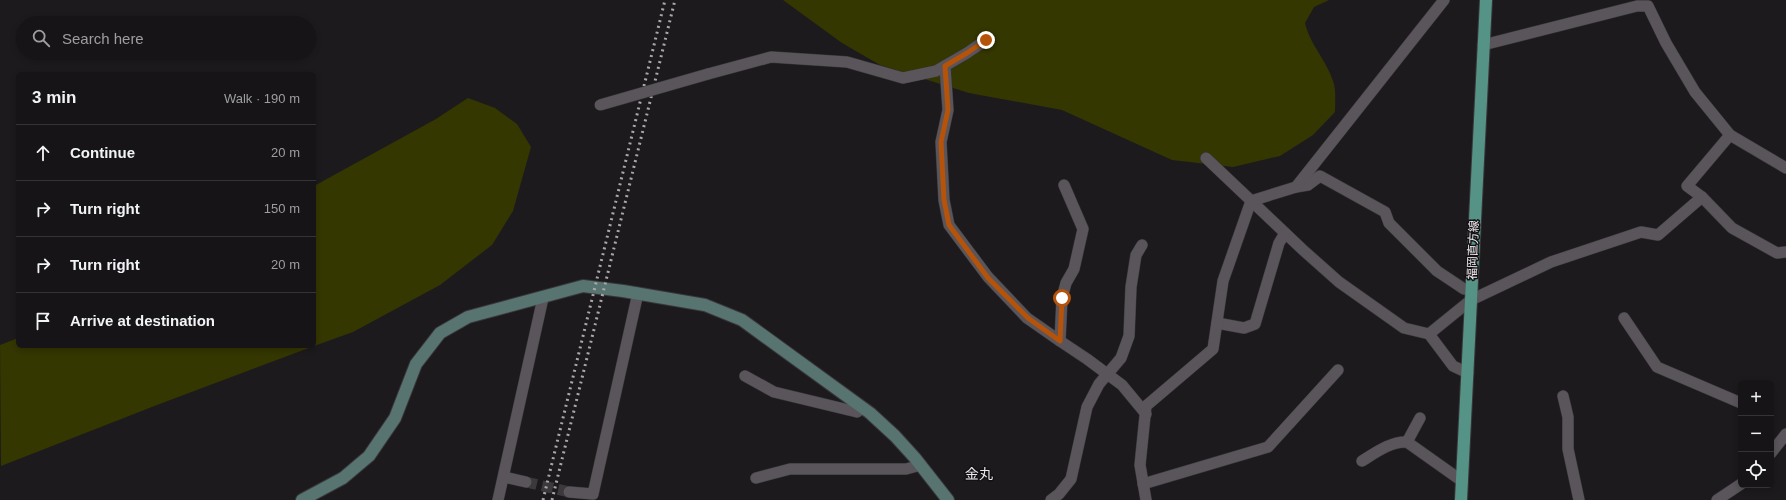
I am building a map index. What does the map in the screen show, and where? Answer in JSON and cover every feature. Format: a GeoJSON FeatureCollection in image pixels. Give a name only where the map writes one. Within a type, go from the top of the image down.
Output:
{"type":"FeatureCollection","features":[{"type":"Feature","properties":{"kind":"main road","name":"福岡直方線"},"geometry":{"type":"LineString","coordinates":[[1461,500],[1486,0]]}},
{"type":"Feature","properties":{"kind":"street"},"geometry":{"type":"LineString","coordinates":[[1296,187],[1444,0]]}},
{"type":"Feature","properties":{"kind":"street"},"geometry":{"type":"LineString","coordinates":[[1483,45],[1637,6],[1648,6],[1666,43],[1695,92],[1730,135],[1786,168]]}},
{"type":"Feature","properties":{"kind":"street"},"geometry":{"type":"LineString","coordinates":[[600,105],[771,57],[847,62],[903,78],[936,71],[986,40]]}},
{"type":"Feature","properties":{"kind":"street"},"geometry":{"type":"LineString","coordinates":[[945,66],[948,110],[941,142],[944,200],[949,225],[988,278],[1028,318],[1088,359],[1122,385],[1146,414]]}},
{"type":"Feature","properties":{"kind":"street"},"geometry":{"type":"LineString","coordinates":[[1730,135],[1687,186],[1702,197],[1732,228],[1777,252],[1786,252]]}},
{"type":"Feature","properties":{"kind":"street"},"geometry":{"type":"LineString","coordinates":[[1206,158],[1285,233],[1340,282],[1404,328],[1429,334],[1453,366],[1468,373]]}},
{"type":"Feature","properties":{"kind":"street"},"geometry":{"type":"LineString","coordinates":[[1252,201],[1296,187],[1308,185],[1320,176],[1385,212],[1389,224],[1438,270],[1471,295]]}},
{"type":"Feature","properties":{"kind":"street"},"geometry":{"type":"LineString","coordinates":[[1060,341],[1062,298],[1066,283],[1074,269],[1082,229],[1064,185]]}},
{"type":"Feature","properties":{"kind":"street"},"geometry":{"type":"LineString","coordinates":[[1429,334],[1471,295],[1551,262],[1641,232],[1658,235],[1702,197]]}},
{"type":"Feature","properties":{"kind":"street"},"geometry":{"type":"LineString","coordinates":[[1146,500],[1140,465],[1146,406],[1214,349],[1223,281],[1252,201]]}},
{"type":"Feature","properties":{"kind":"street"},"geometry":{"type":"LineString","coordinates":[[1217,323],[1244,328],[1254,324],[1279,243],[1285,233]]}},
{"type":"Feature","properties":{"kind":"street"},"geometry":{"type":"LineString","coordinates":[[1051,500],[1059,494],[1071,479],[1087,407],[1099,384],[1121,358],[1129,336],[1131,287],[1136,254],[1142,245]]}},
{"type":"Feature","properties":{"kind":"street"},"geometry":{"type":"LineString","coordinates":[[302,500],[343,478],[369,456],[394,418],[416,364],[440,333],[468,317],[583,286],[638,293],[704,305],[742,320],[863,408],[895,436],[921,465],[948,500]]}},
{"type":"Feature","properties":{"kind":"street"},"geometry":{"type":"LineString","coordinates":[[569,492],[594,494],[638,293]]}},
{"type":"Feature","properties":{"kind":"street"},"geometry":{"type":"LineString","coordinates":[[498,500],[543,298]]}},
{"type":"Feature","properties":{"kind":"street"},"geometry":{"type":"LineString","coordinates":[[1624,318],[1657,367],[1738,402]]}},
{"type":"Feature","properties":{"kind":"street"},"geometry":{"type":"LineString","coordinates":[[1143,484],[1268,447],[1338,370]]}},
{"type":"Feature","properties":{"kind":"street"},"geometry":{"type":"LineString","coordinates":[[746,376],[774,392],[857,412],[863,408]]}},
{"type":"Feature","properties":{"kind":"street"},"geometry":{"type":"LineString","coordinates":[[1563,396],[1568,417],[1568,449],[1579,500]]}},
{"type":"Feature","properties":{"kind":"street"},"geometry":{"type":"LineString","coordinates":[[1407,442],[1420,418]]}},
{"type":"Feature","properties":{"kind":"street"},"geometry":{"type":"LineString","coordinates":[[1772,452],[1786,434]]}},
{"type":"Feature","properties":{"kind":"street"},"geometry":{"type":"LineString","coordinates":[[1362,461],[1375,452],[1399,442],[1407,442],[1462,481]]}},
{"type":"Feature","properties":{"kind":"street"},"geometry":{"type":"LineString","coordinates":[[756,478],[790,468],[906,469],[921,465]]}},
{"type":"Feature","properties":{"kind":"street"},"geometry":{"type":"LineString","coordinates":[[504,477],[526,482]]}},
{"type":"Feature","properties":{"kind":"street"},"geometry":{"type":"LineString","coordinates":[[1717,500],[1738,486]]}},
{"type":"Feature","properties":{"kind":"shaded area"},"geometry":{"type":"Polygon","coordinates":[[[783,0],[1329,0],[1314,7],[1305,23],[1307,31],[1328,68],[1334,84],[1335,112],[1313,135],[1280,156],[1233,167],[1172,160],[1062,110],[969,93],[880,65],[842,43],[783,0]]]}},
{"type":"Feature","properties":{"kind":"shaded area"},"geometry":{"type":"Polygon","coordinates":[[[468,98],[495,108],[517,124],[531,147],[513,211],[492,245],[440,285],[353,332],[316,345],[316,185],[436,119],[468,98]]]}},
{"type":"Feature","properties":{"kind":"shaded area"},"geometry":{"type":"Polygon","coordinates":[[[16,339],[16,348],[309,348],[1,466],[0,345],[16,339]]]}},
{"type":"Feature","properties":{"kind":"tunnel"},"geometry":{"type":"LineString","coordinates":[[526,482],[569,492]]}},
{"type":"Feature","properties":{"kind":"railway"},"geometry":{"type":"LineString","coordinates":[[543,500],[665,0]]}},
{"type":"Feature","properties":{"kind":"railway"},"geometry":{"type":"LineString","coordinates":[[552,500],[675,0]]}},
{"type":"Feature","properties":{"kind":"district","name":"金丸"},"geometry":{"type":"Point","coordinates":[979,474]}},
{"type":"Feature","properties":{"kind":"route"},"geometry":{"type":"LineString","coordinates":[[986,40],[945,66],[948,110],[941,142],[942,180],[949,225],[988,278],[1028,318],[1060,341],[1062,298]]}}]}
